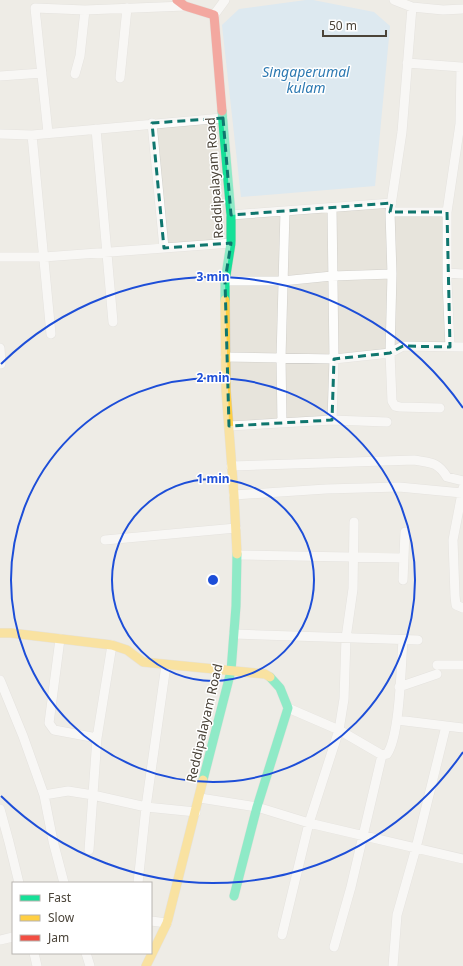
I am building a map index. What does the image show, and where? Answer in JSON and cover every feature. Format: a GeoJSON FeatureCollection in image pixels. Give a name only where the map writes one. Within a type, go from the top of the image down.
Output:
{"type":"FeatureCollection","features":[{"type":"Feature","properties":{"kind":"main road"},"geometry":{"type":"LineString","coordinates":[[177,0],[185,6],[214,15]]}},
{"type":"Feature","properties":{"kind":"main road","name":"Reddipalayam Road"},"geometry":{"type":"LineString","coordinates":[[152,954],[167,923],[232,671],[237,555],[225,356],[225,281],[231,243],[231,215],[214,15]]}},
{"type":"Feature","properties":{"kind":"main road"},"geometry":{"type":"LineString","coordinates":[[0,633],[112,645],[127,650],[143,662],[265,674],[275,680],[283,693],[288,708],[257,807],[234,896]]}},
{"type":"Feature","properties":{"kind":"main road","name":"Reddipalayam Road"},"geometry":{"type":"LineString","coordinates":[[146,966],[152,954]]}},
{"type":"Feature","properties":{"kind":"street"},"geometry":{"type":"LineString","coordinates":[[214,15],[225,0]]}},
{"type":"Feature","properties":{"kind":"street"},"geometry":{"type":"LineString","coordinates":[[394,0],[412,7],[443,10],[463,9]]}},
{"type":"Feature","properties":{"kind":"street"},"geometry":{"type":"LineString","coordinates":[[443,10],[444,0]]}},
{"type":"Feature","properties":{"kind":"street"},"geometry":{"type":"LineString","coordinates":[[48,133],[35,8],[85,10],[185,6]]}},
{"type":"Feature","properties":{"kind":"street"},"geometry":{"type":"LineString","coordinates":[[412,7],[402,132],[391,208],[391,398],[393,404],[400,407],[440,408]]}},
{"type":"Feature","properties":{"kind":"street"},"geometry":{"type":"LineString","coordinates":[[120,78],[127,8]]}},
{"type":"Feature","properties":{"kind":"street"},"geometry":{"type":"LineString","coordinates":[[76,74],[80,56],[85,10]]}},
{"type":"Feature","properties":{"kind":"street"},"geometry":{"type":"LineString","coordinates":[[407,63],[462,67],[460,124],[447,212],[447,273],[450,347]]}},
{"type":"Feature","properties":{"kind":"street"},"geometry":{"type":"LineString","coordinates":[[0,76],[42,73]]}},
{"type":"Feature","properties":{"kind":"street"},"geometry":{"type":"LineString","coordinates":[[0,134],[32,135],[152,123],[223,118]]}},
{"type":"Feature","properties":{"kind":"street"},"geometry":{"type":"LineString","coordinates":[[152,123],[164,248]]}},
{"type":"Feature","properties":{"kind":"street"},"geometry":{"type":"LineString","coordinates":[[96,129],[113,322]]}},
{"type":"Feature","properties":{"kind":"street"},"geometry":{"type":"LineString","coordinates":[[32,135],[51,334]]}},
{"type":"Feature","properties":{"kind":"street"},"geometry":{"type":"LineString","coordinates":[[231,215],[332,208],[391,208],[447,212]]}},
{"type":"Feature","properties":{"kind":"street"},"geometry":{"type":"LineString","coordinates":[[332,208],[334,359],[332,420]]}},
{"type":"Feature","properties":{"kind":"street"},"geometry":{"type":"LineString","coordinates":[[282,423],[282,281],[285,211]]}},
{"type":"Feature","properties":{"kind":"street"},"geometry":{"type":"LineString","coordinates":[[0,257],[44,257],[231,243]]}},
{"type":"Feature","properties":{"kind":"street"},"geometry":{"type":"LineString","coordinates":[[447,273],[463,274]]}},
{"type":"Feature","properties":{"kind":"street"},"geometry":{"type":"LineString","coordinates":[[225,281],[282,281],[332,276],[392,274]]}},
{"type":"Feature","properties":{"kind":"street"},"geometry":{"type":"LineString","coordinates":[[225,356],[334,359],[390,353],[403,346],[463,347]]}},
{"type":"Feature","properties":{"kind":"street"},"geometry":{"type":"LineString","coordinates":[[0,348],[1,364]]}},
{"type":"Feature","properties":{"kind":"street"},"geometry":{"type":"LineString","coordinates":[[229,426],[332,420],[387,422]]}},
{"type":"Feature","properties":{"kind":"street"},"geometry":{"type":"LineString","coordinates":[[231,466],[414,460],[437,464],[446,477],[463,481]]}},
{"type":"Feature","properties":{"kind":"street"},"geometry":{"type":"LineString","coordinates":[[234,495],[326,489],[398,487],[463,490],[453,540],[456,605],[463,608]]}},
{"type":"Feature","properties":{"kind":"street"},"geometry":{"type":"LineString","coordinates":[[282,935],[310,823],[339,730],[344,699],[346,638],[352,589],[354,522]]}},
{"type":"Feature","properties":{"kind":"street"},"geometry":{"type":"LineString","coordinates":[[105,540],[236,528]]}},
{"type":"Feature","properties":{"kind":"street"},"geometry":{"type":"LineString","coordinates":[[403,580],[405,532]]}},
{"type":"Feature","properties":{"kind":"street"},"geometry":{"type":"LineString","coordinates":[[237,555],[404,558]]}},
{"type":"Feature","properties":{"kind":"street"},"geometry":{"type":"LineString","coordinates":[[234,634],[418,640]]}},
{"type":"Feature","properties":{"kind":"street"},"geometry":{"type":"LineString","coordinates":[[60,639],[49,723],[54,730],[97,738]]}},
{"type":"Feature","properties":{"kind":"street"},"geometry":{"type":"LineString","coordinates":[[288,708],[339,730],[382,755],[387,754],[391,749],[397,720],[403,640]]}},
{"type":"Feature","properties":{"kind":"street"},"geometry":{"type":"LineString","coordinates":[[89,850],[97,738],[112,645]]}},
{"type":"Feature","properties":{"kind":"street"},"geometry":{"type":"LineString","coordinates":[[138,882],[146,807],[166,665]]}},
{"type":"Feature","properties":{"kind":"street"},"geometry":{"type":"LineString","coordinates":[[399,687],[437,670],[463,665]]}},
{"type":"Feature","properties":{"kind":"street"},"geometry":{"type":"LineString","coordinates":[[0,680],[23,736],[44,795],[53,841],[64,882]]}},
{"type":"Feature","properties":{"kind":"street"},"geometry":{"type":"LineString","coordinates":[[397,720],[463,728]]}},
{"type":"Feature","properties":{"kind":"street"},"geometry":{"type":"LineString","coordinates":[[393,966],[397,915],[416,848],[446,726]]}},
{"type":"Feature","properties":{"kind":"street"},"geometry":{"type":"LineString","coordinates":[[334,947],[364,836],[382,755]]}},
{"type":"Feature","properties":{"kind":"street"},"geometry":{"type":"LineString","coordinates":[[44,795],[68,791],[146,807],[196,812]]}},
{"type":"Feature","properties":{"kind":"street"},"geometry":{"type":"LineString","coordinates":[[200,798],[257,807],[310,823],[463,859]]}},
{"type":"Feature","properties":{"kind":"street"},"geometry":{"type":"LineString","coordinates":[[0,810],[19,882]]}},
{"type":"Feature","properties":{"kind":"street"},"geometry":{"type":"LineString","coordinates":[[152,920],[167,923]]}},
{"type":"Feature","properties":{"kind":"street"},"geometry":{"type":"LineString","coordinates":[[0,940],[12,937]]}},
{"type":"Feature","properties":{"kind":"street"},"geometry":{"type":"LineString","coordinates":[[34,954],[37,966]]}},
{"type":"Feature","properties":{"kind":"street"},"geometry":{"type":"LineString","coordinates":[[86,954],[90,966]]}},
{"type":"Feature","properties":{"kind":"highlighted area"},"geometry":{"type":"Polygon","coordinates":[[[223,118],[231,215],[392,203],[390,212],[447,212],[450,347],[403,346],[390,353],[334,359],[332,420],[229,426],[225,281],[231,243],[164,248],[152,123],[223,118]]]}},
{"type":"Feature","properties":{"kind":"shaded area"},"geometry":{"type":"Polygon","coordinates":[[[0,0],[463,0],[463,966],[0,966],[0,0]]]}},
{"type":"Feature","properties":{"kind":"water","name":"Singaperumal kulam"},"geometry":{"type":"Polygon","coordinates":[[[313,0],[374,12],[390,26],[375,186],[241,197],[222,25],[239,9],[313,0]]]}},
{"type":"Feature","properties":{"kind":"traffic: fast"},"geometry":{"type":"LineString","coordinates":[[222,111],[231,215],[231,243],[225,281],[225,300]]}},
{"type":"Feature","properties":{"kind":"traffic: fast"},"geometry":{"type":"LineString","coordinates":[[203,780],[231,671],[236,606],[237,554]]}},
{"type":"Feature","properties":{"kind":"traffic: fast"},"geometry":{"type":"LineString","coordinates":[[234,896],[257,807],[288,708],[280,688],[270,677]]}},
{"type":"Feature","properties":{"kind":"traffic: slow"},"geometry":{"type":"LineString","coordinates":[[225,300],[226,391],[237,554]]}},
{"type":"Feature","properties":{"kind":"traffic: slow"},"geometry":{"type":"LineString","coordinates":[[0,633],[112,645],[127,650],[143,662],[265,674],[270,677]]}},
{"type":"Feature","properties":{"kind":"traffic: slow"},"geometry":{"type":"LineString","coordinates":[[152,954],[167,923],[203,780]]}},
{"type":"Feature","properties":{"kind":"traffic: slow"},"geometry":{"type":"LineString","coordinates":[[146,966],[152,954]]}},
{"type":"Feature","properties":{"kind":"traffic: jam"},"geometry":{"type":"LineString","coordinates":[[177,0],[185,6],[214,15],[222,111]]}}]}
